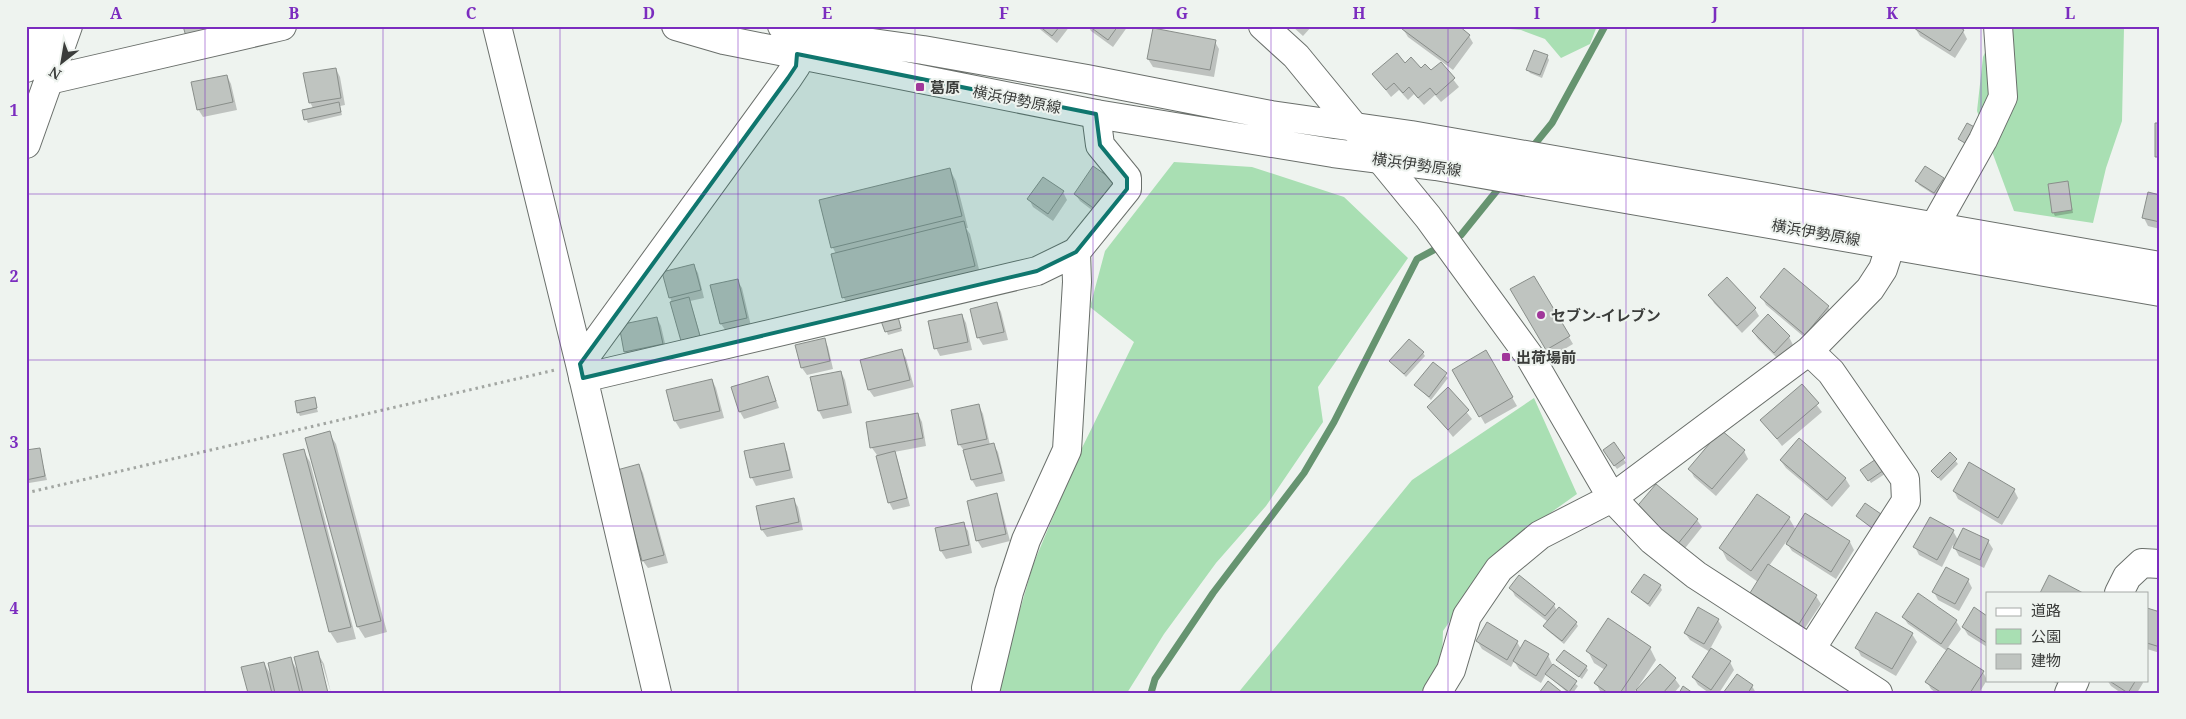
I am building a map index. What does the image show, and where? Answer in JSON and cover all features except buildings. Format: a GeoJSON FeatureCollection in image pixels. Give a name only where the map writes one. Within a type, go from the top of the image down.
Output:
{"type":"FeatureCollection","features":[{"type":"Feature","properties":{"kind":"street"},"geometry":{"type":"LineString","coordinates":[[26,144],[38,74],[42,26]]}},
{"type":"Feature","properties":{"kind":"street"},"geometry":{"type":"LineString","coordinates":[[38,74],[68,26]]}},
{"type":"Feature","properties":{"kind":"street"},"geometry":{"type":"LineString","coordinates":[[38,74],[282,26]]}},
{"type":"Feature","properties":{"kind":"street"},"geometry":{"type":"LineString","coordinates":[[497,26],[582,371],[657,693]]}},
{"type":"Feature","properties":{"kind":"street","name":"横浜伊勢原線"},"geometry":{"type":"LineString","coordinates":[[676,26],[724,40],[1096,114],[1333,153],[1436,166],[2160,292]]}},
{"type":"Feature","properties":{"kind":"street","name":"横浜伊勢原線"},"geometry":{"type":"LineString","coordinates":[[782,26],[840,32],[923,50],[1087,79],[1271,115],[1355,127],[2160,266]]}},
{"type":"Feature","properties":{"kind":"street"},"geometry":{"type":"LineString","coordinates":[[1262,26],[1296,56],[1428,217],[1530,357],[1612,498],[1652,540],[1696,575],[1878,693]]}},
{"type":"Feature","properties":{"kind":"street"},"geometry":{"type":"LineString","coordinates":[[1934,227],[1983,140],[2002,97],[1998,26]]}},
{"type":"Feature","properties":{"kind":"street"},"geometry":{"type":"LineString","coordinates":[[582,371],[788,78],[796,66],[797,54]]}},
{"type":"Feature","properties":{"kind":"street"},"geometry":{"type":"LineString","coordinates":[[582,371],[1037,271],[1076,252],[1127,189],[1127,178],[1100,146],[1096,114]]}},
{"type":"Feature","properties":{"kind":"street"},"geometry":{"type":"LineString","coordinates":[[1437,693],[1451,670],[1467,616],[1499,569],[1540,535],[1612,498],[1810,351],[1870,289],[1883,269],[1891,244]]}},
{"type":"Feature","properties":{"kind":"street"},"geometry":{"type":"LineString","coordinates":[[986,688],[1008,592],[1026,540],[1067,450],[1077,282],[1076,252]]}},
{"type":"Feature","properties":{"kind":"street"},"geometry":{"type":"LineString","coordinates":[[1810,351],[1831,372],[1905,479],[1906,501],[1811,650]]}},
{"type":"Feature","properties":{"kind":"street"},"geometry":{"type":"LineString","coordinates":[[2120,592],[2127,577],[2142,563],[2160,564]]}},
{"type":"Feature","properties":{"kind":"path"},"geometry":{"type":"LineString","coordinates":[[26,493],[582,371]]}},
{"type":"Feature","properties":{"kind":"highlighted area"},"geometry":{"type":"Polygon","coordinates":[[[797,54],[1096,114],[1100,145],[1127,178],[1127,189],[1076,252],[1037,271],[583,378],[580,364],[788,78],[796,66],[797,54]]]}},
{"type":"Feature","properties":{"kind":"green space"},"geometry":{"type":"Polygon","coordinates":[[[1477,26],[1597,26],[1590,44],[1561,58],[1545,39],[1521,30],[1477,26]]]}},
{"type":"Feature","properties":{"kind":"green space"},"geometry":{"type":"Polygon","coordinates":[[[1997,26],[2124,28],[2122,121],[2106,168],[2093,223],[2014,211],[1977,111],[1983,57],[1997,26]]]}},
{"type":"Feature","properties":{"kind":"green space"},"geometry":{"type":"Polygon","coordinates":[[[1174,162],[1252,167],[1344,197],[1408,258],[1318,387],[1323,422],[1266,506],[1216,563],[1164,634],[1127,693],[996,693],[1033,565],[1080,452],[1134,342],[1090,307],[1105,251],[1174,162]]]}},
{"type":"Feature","properties":{"kind":"green space"},"geometry":{"type":"Polygon","coordinates":[[[1534,398],[1577,494],[1501,548],[1443,631],[1442,659],[1421,693],[1238,693],[1412,480],[1534,398]]]}},
{"type":"Feature","properties":{"kind":"waterway"},"geometry":{"type":"LineString","coordinates":[[1530,150],[1552,123],[1605,26]]}},
{"type":"Feature","properties":{"kind":"waterway"},"geometry":{"type":"LineString","coordinates":[[1452,240],[1461,235],[1503,183]]}},
{"type":"Feature","properties":{"kind":"waterway"},"geometry":{"type":"LineString","coordinates":[[1151,693],[1155,679],[1213,593],[1304,473],[1334,422],[1417,259],[1443,245]]}},
{"type":"Feature","properties":{"kind":"place","name":"葛原"},"geometry":{"type":"Point","coordinates":[920,87]}},
{"type":"Feature","properties":{"kind":"place","name":"セブン-イレブン"},"geometry":{"type":"Point","coordinates":[1541,315]}},
{"type":"Feature","properties":{"kind":"place","name":"出荷場前"},"geometry":{"type":"Point","coordinates":[1506,357]}}]}
